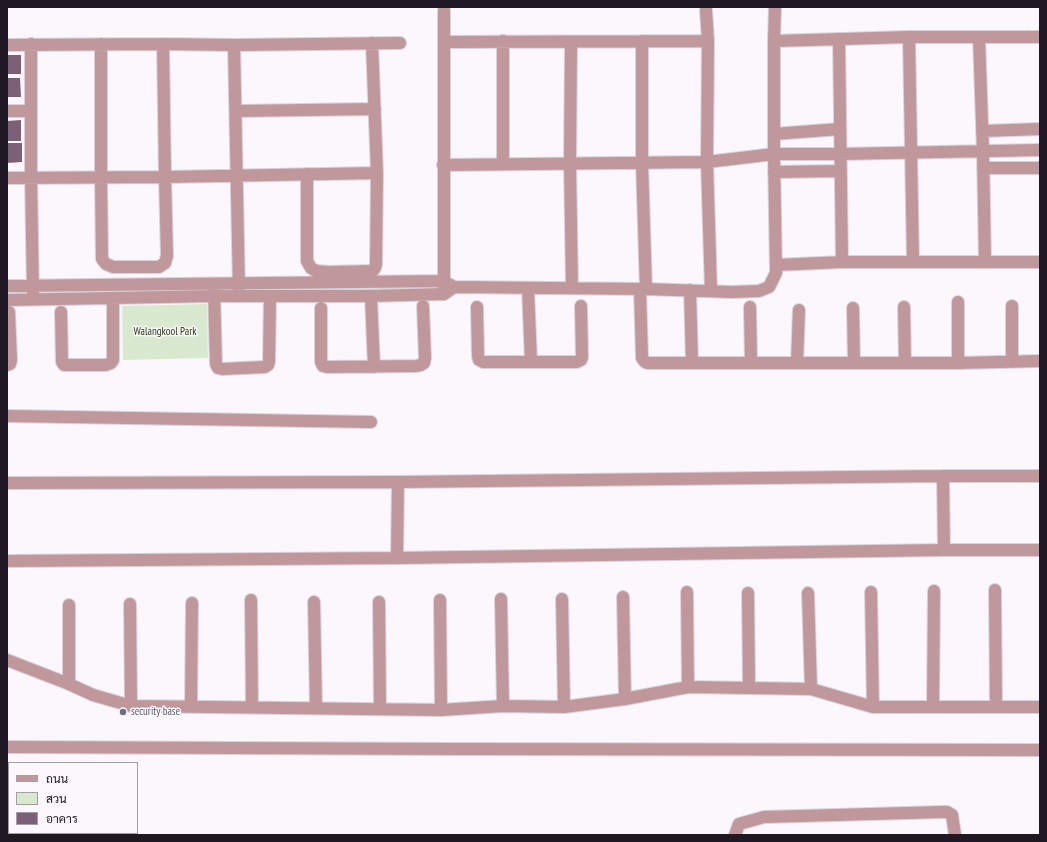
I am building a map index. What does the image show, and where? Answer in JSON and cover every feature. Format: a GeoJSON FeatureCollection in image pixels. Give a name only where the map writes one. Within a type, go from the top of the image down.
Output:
{"type":"FeatureCollection","features":[{"type":"Feature","properties":{"kind":"street"},"geometry":{"type":"LineString","coordinates":[[7,286],[443,281],[454,287],[643,289],[732,292],[759,291],[769,287],[776,272],[774,172],[775,7]]}},
{"type":"Feature","properties":{"kind":"street"},"geometry":{"type":"LineString","coordinates":[[444,10],[444,294]]}},
{"type":"Feature","properties":{"kind":"street"},"geometry":{"type":"LineString","coordinates":[[706,10],[708,41],[707,162],[711,291]]}},
{"type":"Feature","properties":{"kind":"street"},"geometry":{"type":"LineString","coordinates":[[774,40],[909,37],[1040,37]]}},
{"type":"Feature","properties":{"kind":"street"},"geometry":{"type":"LineString","coordinates":[[909,37],[913,261]]}},
{"type":"Feature","properties":{"kind":"street"},"geometry":{"type":"LineString","coordinates":[[978,37],[983,151],[985,262]]}},
{"type":"Feature","properties":{"kind":"street"},"geometry":{"type":"LineString","coordinates":[[839,39],[842,262]]}},
{"type":"Feature","properties":{"kind":"street"},"geometry":{"type":"LineString","coordinates":[[642,41],[642,358],[644,362],[1040,362]]}},
{"type":"Feature","properties":{"kind":"street"},"geometry":{"type":"LineString","coordinates":[[444,42],[708,41]]}},
{"type":"Feature","properties":{"kind":"street"},"geometry":{"type":"LineString","coordinates":[[503,42],[503,164]]}},
{"type":"Feature","properties":{"kind":"street"},"geometry":{"type":"LineString","coordinates":[[571,42],[570,163],[572,288]]}},
{"type":"Feature","properties":{"kind":"street"},"geometry":{"type":"LineString","coordinates":[[7,45],[400,43]]}},
{"type":"Feature","properties":{"kind":"street"},"geometry":{"type":"LineString","coordinates":[[31,44],[30,178],[33,300]]}},
{"type":"Feature","properties":{"kind":"street"},"geometry":{"type":"LineString","coordinates":[[101,44],[102,259],[106,264],[113,267],[159,266],[165,263],[167,256],[164,177],[163,44]]}},
{"type":"Feature","properties":{"kind":"street"},"geometry":{"type":"LineString","coordinates":[[234,44],[239,296]]}},
{"type":"Feature","properties":{"kind":"street"},"geometry":{"type":"LineString","coordinates":[[307,174],[307,261],[311,268],[316,271],[329,272],[373,271],[376,264],[377,173],[372,44]]}},
{"type":"Feature","properties":{"kind":"street"},"geometry":{"type":"LineString","coordinates":[[236,111],[375,109]]}},
{"type":"Feature","properties":{"kind":"street"},"geometry":{"type":"LineString","coordinates":[[7,111],[31,111]]}},
{"type":"Feature","properties":{"kind":"street"},"geometry":{"type":"LineString","coordinates":[[774,134],[840,129]]}},
{"type":"Feature","properties":{"kind":"street"},"geometry":{"type":"LineString","coordinates":[[982,131],[1040,129]]}},
{"type":"Feature","properties":{"kind":"street"},"geometry":{"type":"LineString","coordinates":[[443,165],[707,162],[774,154],[1040,150]]}},
{"type":"Feature","properties":{"kind":"street"},"geometry":{"type":"LineString","coordinates":[[983,168],[1040,168]]}},
{"type":"Feature","properties":{"kind":"street"},"geometry":{"type":"LineString","coordinates":[[774,172],[841,170]]}},
{"type":"Feature","properties":{"kind":"street"},"geometry":{"type":"LineString","coordinates":[[7,178],[377,173]]}},
{"type":"Feature","properties":{"kind":"street"},"geometry":{"type":"LineString","coordinates":[[776,265],[913,261],[1040,262]]}},
{"type":"Feature","properties":{"kind":"street"},"geometry":{"type":"LineString","coordinates":[[214,284],[216,364],[218,368],[222,369],[265,367],[270,362],[270,296]]}},
{"type":"Feature","properties":{"kind":"street"},"geometry":{"type":"LineString","coordinates":[[7,300],[444,294],[454,287]]}},
{"type":"Feature","properties":{"kind":"street"},"geometry":{"type":"LineString","coordinates":[[528,288],[530,362]]}},
{"type":"Feature","properties":{"kind":"street"},"geometry":{"type":"LineString","coordinates":[[690,290],[692,362]]}},
{"type":"Feature","properties":{"kind":"street"},"geometry":{"type":"LineString","coordinates":[[371,296],[374,367]]}},
{"type":"Feature","properties":{"kind":"street"},"geometry":{"type":"LineString","coordinates":[[61,312],[62,362],[64,365],[106,365],[111,363],[113,360],[113,298]]}},
{"type":"Feature","properties":{"kind":"street"},"geometry":{"type":"LineString","coordinates":[[958,302],[958,363]]}},
{"type":"Feature","properties":{"kind":"street"},"geometry":{"type":"LineString","coordinates":[[321,308],[321,362],[323,366],[327,368],[421,365],[424,363],[425,358],[423,306]]}},
{"type":"Feature","properties":{"kind":"street"},"geometry":{"type":"LineString","coordinates":[[477,307],[479,360],[484,362],[577,362],[581,360],[582,357],[581,306]]}},
{"type":"Feature","properties":{"kind":"street"},"geometry":{"type":"LineString","coordinates":[[1012,306],[1012,362]]}},
{"type":"Feature","properties":{"kind":"street"},"geometry":{"type":"LineString","coordinates":[[750,307],[751,362]]}},
{"type":"Feature","properties":{"kind":"street"},"geometry":{"type":"LineString","coordinates":[[904,307],[905,363]]}},
{"type":"Feature","properties":{"kind":"street"},"geometry":{"type":"LineString","coordinates":[[853,308],[854,363]]}},
{"type":"Feature","properties":{"kind":"street"},"geometry":{"type":"LineString","coordinates":[[797,363],[799,310]]}},
{"type":"Feature","properties":{"kind":"street"},"geometry":{"type":"LineString","coordinates":[[7,365],[10,364],[11,360],[9,312]]}},
{"type":"Feature","properties":{"kind":"street"},"geometry":{"type":"LineString","coordinates":[[7,416],[371,422]]}},
{"type":"Feature","properties":{"kind":"street"},"geometry":{"type":"LineString","coordinates":[[943,476],[944,550]]}},
{"type":"Feature","properties":{"kind":"street"},"geometry":{"type":"LineString","coordinates":[[7,483],[398,482],[1040,476]]}},
{"type":"Feature","properties":{"kind":"street"},"geometry":{"type":"LineString","coordinates":[[397,558],[398,482]]}},
{"type":"Feature","properties":{"kind":"street"},"geometry":{"type":"LineString","coordinates":[[7,561],[1040,550]]}},
{"type":"Feature","properties":{"kind":"street"},"geometry":{"type":"LineString","coordinates":[[995,590],[996,707]]}},
{"type":"Feature","properties":{"kind":"street"},"geometry":{"type":"LineString","coordinates":[[933,708],[934,591]]}},
{"type":"Feature","properties":{"kind":"street"},"geometry":{"type":"LineString","coordinates":[[687,592],[688,687]]}},
{"type":"Feature","properties":{"kind":"street"},"geometry":{"type":"LineString","coordinates":[[871,592],[873,707]]}},
{"type":"Feature","properties":{"kind":"street"},"geometry":{"type":"LineString","coordinates":[[748,593],[749,687]]}},
{"type":"Feature","properties":{"kind":"street"},"geometry":{"type":"LineString","coordinates":[[808,593],[811,689]]}},
{"type":"Feature","properties":{"kind":"street"},"geometry":{"type":"LineString","coordinates":[[623,597],[625,700]]}},
{"type":"Feature","properties":{"kind":"street"},"geometry":{"type":"LineString","coordinates":[[501,599],[503,706]]}},
{"type":"Feature","properties":{"kind":"street"},"geometry":{"type":"LineString","coordinates":[[562,599],[564,707]]}},
{"type":"Feature","properties":{"kind":"street"},"geometry":{"type":"LineString","coordinates":[[251,600],[252,707]]}},
{"type":"Feature","properties":{"kind":"street"},"geometry":{"type":"LineString","coordinates":[[440,600],[441,710]]}},
{"type":"Feature","properties":{"kind":"street"},"geometry":{"type":"LineString","coordinates":[[314,602],[316,708]]}},
{"type":"Feature","properties":{"kind":"street"},"geometry":{"type":"LineString","coordinates":[[380,602],[380,709]]}},
{"type":"Feature","properties":{"kind":"street"},"geometry":{"type":"LineString","coordinates":[[191,707],[192,603]]}},
{"type":"Feature","properties":{"kind":"street"},"geometry":{"type":"LineString","coordinates":[[130,604],[131,706]]}},
{"type":"Feature","properties":{"kind":"street"},"geometry":{"type":"LineString","coordinates":[[69,605],[69,684]]}},
{"type":"Feature","properties":{"kind":"street"},"geometry":{"type":"LineString","coordinates":[[7,660],[93,695],[131,706],[441,710],[503,706],[564,707],[625,700],[688,687],[749,687],[811,689],[873,707],[1040,707]]}},
{"type":"Feature","properties":{"kind":"street"},"geometry":{"type":"LineString","coordinates":[[7,747],[1040,750]]}},
{"type":"Feature","properties":{"kind":"street"},"geometry":{"type":"LineString","coordinates":[[735,835],[739,824],[764,817],[947,812],[952,815],[955,835]]}},
{"type":"Feature","properties":{"kind":"green space","name":"Walangkool Park"},"geometry":{"type":"Polygon","coordinates":[[[207,304],[208,358],[123,360],[122,306],[207,304]]]}},
{"type":"Feature","properties":{"kind":"building"},"geometry":{"type":"Polygon","coordinates":[[[7,55],[21,55],[21,74],[7,74],[7,55]]]}},
{"type":"Feature","properties":{"kind":"building"},"geometry":{"type":"Polygon","coordinates":[[[7,78],[20,78],[21,97],[7,97],[7,78]]]}},
{"type":"Feature","properties":{"kind":"building"},"geometry":{"type":"Polygon","coordinates":[[[21,120],[21,141],[7,141],[7,121],[21,120]]]}},
{"type":"Feature","properties":{"kind":"building"},"geometry":{"type":"Polygon","coordinates":[[[7,143],[22,143],[22,162],[7,163],[7,143]]]}},
{"type":"Feature","properties":{"kind":"place","name":"security base"},"geometry":{"type":"Point","coordinates":[123,712]}}]}
